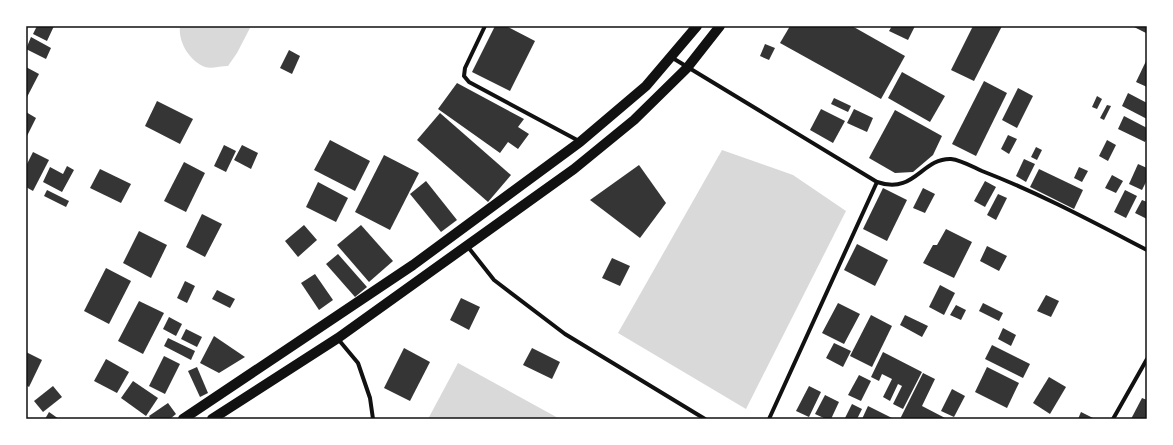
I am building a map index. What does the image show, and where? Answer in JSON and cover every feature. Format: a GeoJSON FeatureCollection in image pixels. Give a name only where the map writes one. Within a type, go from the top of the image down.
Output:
{"type":"FeatureCollection","features":[{"type":"Feature","properties":{"kind":"main road"},"geometry":{"type":"LineString","coordinates":[[183,419],[413,264],[580,142],[646,86],[697,26]]}},
{"type":"Feature","properties":{"kind":"main road"},"geometry":{"type":"LineString","coordinates":[[212,419],[338,338],[580,164],[634,120],[687,68],[720,26]]}},
{"type":"Feature","properties":{"kind":"street"},"geometry":{"type":"LineString","coordinates":[[485,26],[465,68],[464,76],[469,82],[580,142]]}},
{"type":"Feature","properties":{"kind":"street"},"geometry":{"type":"LineString","coordinates":[[671,57],[877,182],[888,186],[904,184],[938,161],[952,159],[1018,185],[1147,250]]}},
{"type":"Feature","properties":{"kind":"street"},"geometry":{"type":"LineString","coordinates":[[769,419],[877,182]]}},
{"type":"Feature","properties":{"kind":"street"},"geometry":{"type":"LineString","coordinates":[[466,245],[494,280],[564,334],[705,419]]}},
{"type":"Feature","properties":{"kind":"street"},"geometry":{"type":"LineString","coordinates":[[338,338],[358,363],[370,398],[373,419]]}},
{"type":"Feature","properties":{"kind":"street"},"geometry":{"type":"LineString","coordinates":[[1113,419],[1147,360]]}},
{"type":"Feature","properties":{"kind":"shaded area"},"geometry":{"type":"Polygon","coordinates":[[[180,26],[251,26],[237,53],[228,66],[210,68],[205,67],[194,60],[186,51],[181,39],[180,26]]]}},
{"type":"Feature","properties":{"kind":"shaded area"},"geometry":{"type":"Polygon","coordinates":[[[722,150],[793,175],[846,211],[746,409],[618,333],[722,150]]]}},
{"type":"Feature","properties":{"kind":"shaded area"},"geometry":{"type":"Polygon","coordinates":[[[458,363],[560,419],[428,419],[458,363]]]}},
{"type":"Feature","properties":{"kind":"building"},"geometry":{"type":"Polygon","coordinates":[[[37,26],[54,26],[47,41],[33,34],[37,26]]]}},
{"type":"Feature","properties":{"kind":"building"},"geometry":{"type":"Polygon","coordinates":[[[495,26],[506,26],[535,41],[510,91],[472,72],[495,26]]]}},
{"type":"Feature","properties":{"kind":"building"},"geometry":{"type":"Polygon","coordinates":[[[790,26],[852,26],[905,56],[881,99],[780,43],[790,26]]]}},
{"type":"Feature","properties":{"kind":"building"},"geometry":{"type":"Polygon","coordinates":[[[892,26],[915,26],[908,40],[889,31],[892,26]]]}},
{"type":"Feature","properties":{"kind":"building"},"geometry":{"type":"Polygon","coordinates":[[[973,26],[1002,26],[974,81],[951,70],[973,26]]]}},
{"type":"Feature","properties":{"kind":"building"},"geometry":{"type":"Polygon","coordinates":[[[1132,26],[1147,26],[1146,33],[1132,26]]]}},
{"type":"Feature","properties":{"kind":"building"},"geometry":{"type":"Polygon","coordinates":[[[31,37],[51,48],[46,59],[26,49],[31,37]]]}},
{"type":"Feature","properties":{"kind":"building"},"geometry":{"type":"Polygon","coordinates":[[[765,44],[775,48],[769,60],[760,56],[765,44]]]}},
{"type":"Feature","properties":{"kind":"building"},"geometry":{"type":"Polygon","coordinates":[[[289,50],[300,56],[292,74],[280,68],[289,50]]]}},
{"type":"Feature","properties":{"kind":"building"},"geometry":{"type":"Polygon","coordinates":[[[1147,59],[1147,87],[1136,82],[1147,59]]]}},
{"type":"Feature","properties":{"kind":"building"},"geometry":{"type":"Polygon","coordinates":[[[26,67],[39,74],[26,99],[26,67]]]}},
{"type":"Feature","properties":{"kind":"building"},"geometry":{"type":"Polygon","coordinates":[[[902,72],[945,96],[930,122],[888,98],[902,72]]]}},
{"type":"Feature","properties":{"kind":"building"},"geometry":{"type":"Polygon","coordinates":[[[984,81],[1007,93],[976,156],[952,144],[984,81]]]}},
{"type":"Feature","properties":{"kind":"building"},"geometry":{"type":"Polygon","coordinates":[[[457,83],[524,119],[518,127],[529,134],[518,149],[508,142],[500,153],[438,109],[457,83]]]}},
{"type":"Feature","properties":{"kind":"building"},"geometry":{"type":"Polygon","coordinates":[[[1018,88],[1033,96],[1017,128],[1002,120],[1018,88]]]}},
{"type":"Feature","properties":{"kind":"building"},"geometry":{"type":"Polygon","coordinates":[[[1128,93],[1147,103],[1147,119],[1122,106],[1128,93]]]}},
{"type":"Feature","properties":{"kind":"building"},"geometry":{"type":"Polygon","coordinates":[[[1097,96],[1102,99],[1097,109],[1092,107],[1097,96]]]}},
{"type":"Feature","properties":{"kind":"building"},"geometry":{"type":"Polygon","coordinates":[[[834,98],[851,106],[848,112],[831,104],[834,98]]]}},
{"type":"Feature","properties":{"kind":"building"},"geometry":{"type":"Polygon","coordinates":[[[157,101],[193,119],[180,144],[145,126],[157,101]]]}},
{"type":"Feature","properties":{"kind":"building"},"geometry":{"type":"Polygon","coordinates":[[[1107,105],[1111,106],[1104,120],[1100,118],[1107,105]]]}},
{"type":"Feature","properties":{"kind":"building"},"geometry":{"type":"Polygon","coordinates":[[[821,109],[845,121],[833,143],[810,130],[821,109]]]}},
{"type":"Feature","properties":{"kind":"building"},"geometry":{"type":"Polygon","coordinates":[[[854,109],[873,118],[867,132],[847,123],[854,109]]]}},
{"type":"Feature","properties":{"kind":"building"},"geometry":{"type":"Polygon","coordinates":[[[895,110],[942,136],[933,155],[913,172],[895,173],[869,158],[895,110]]]}},
{"type":"Feature","properties":{"kind":"building"},"geometry":{"type":"Polygon","coordinates":[[[26,112],[36,118],[26,138],[26,112]]]}},
{"type":"Feature","properties":{"kind":"building"},"geometry":{"type":"Polygon","coordinates":[[[440,113],[511,175],[488,202],[417,140],[440,113]]]}},
{"type":"Feature","properties":{"kind":"building"},"geometry":{"type":"Polygon","coordinates":[[[1124,116],[1147,128],[1147,137],[1145,142],[1118,129],[1124,116]]]}},
{"type":"Feature","properties":{"kind":"building"},"geometry":{"type":"Polygon","coordinates":[[[1008,135],[1017,139],[1009,154],[1001,149],[1008,135]]]}},
{"type":"Feature","properties":{"kind":"building"},"geometry":{"type":"Polygon","coordinates":[[[330,140],[370,161],[355,191],[314,170],[330,140]]]}},
{"type":"Feature","properties":{"kind":"building"},"geometry":{"type":"Polygon","coordinates":[[[1107,140],[1116,145],[1108,161],[1099,156],[1107,140]]]}},
{"type":"Feature","properties":{"kind":"building"},"geometry":{"type":"Polygon","coordinates":[[[224,145],[236,151],[226,172],[214,166],[224,145]]]}},
{"type":"Feature","properties":{"kind":"building"},"geometry":{"type":"Polygon","coordinates":[[[242,145],[258,153],[251,169],[234,160],[242,145]]]}},
{"type":"Feature","properties":{"kind":"building"},"geometry":{"type":"Polygon","coordinates":[[[1036,147],[1042,150],[1037,160],[1031,157],[1036,147]]]}},
{"type":"Feature","properties":{"kind":"building"},"geometry":{"type":"Polygon","coordinates":[[[33,152],[49,160],[33,191],[26,187],[26,166],[33,152]]]}},
{"type":"Feature","properties":{"kind":"building"},"geometry":{"type":"Polygon","coordinates":[[[384,155],[419,173],[390,230],[355,212],[384,155]]]}},
{"type":"Feature","properties":{"kind":"building"},"geometry":{"type":"Polygon","coordinates":[[[1024,159],[1035,164],[1026,182],[1016,176],[1024,159]]]}},
{"type":"Feature","properties":{"kind":"building"},"geometry":{"type":"Polygon","coordinates":[[[184,162],[205,173],[186,212],[164,201],[184,162]]]}},
{"type":"Feature","properties":{"kind":"building"},"geometry":{"type":"Polygon","coordinates":[[[1138,164],[1147,168],[1147,180],[1142,190],[1129,184],[1138,164]]]}},
{"type":"Feature","properties":{"kind":"building"},"geometry":{"type":"Polygon","coordinates":[[[639,165],[666,203],[640,238],[590,200],[639,165]]]}},
{"type":"Feature","properties":{"kind":"building"},"geometry":{"type":"Polygon","coordinates":[[[67,166],[74,170],[62,192],[43,182],[50,167],[63,174],[67,166]]]}},
{"type":"Feature","properties":{"kind":"building"},"geometry":{"type":"Polygon","coordinates":[[[1079,167],[1088,171],[1082,182],[1074,178],[1079,167]]]}},
{"type":"Feature","properties":{"kind":"building"},"geometry":{"type":"Polygon","coordinates":[[[100,169],[131,184],[121,203],[90,188],[100,169]]]}},
{"type":"Feature","properties":{"kind":"building"},"geometry":{"type":"Polygon","coordinates":[[[1039,169],[1083,190],[1074,209],[1030,187],[1039,169]]]}},
{"type":"Feature","properties":{"kind":"building"},"geometry":{"type":"Polygon","coordinates":[[[1112,175],[1123,181],[1116,193],[1105,188],[1112,175]]]}},
{"type":"Feature","properties":{"kind":"building"},"geometry":{"type":"Polygon","coordinates":[[[426,181],[457,220],[441,232],[410,194],[426,181]]]}},
{"type":"Feature","properties":{"kind":"building"},"geometry":{"type":"Polygon","coordinates":[[[985,181],[996,187],[985,207],[974,201],[985,181]]]}},
{"type":"Feature","properties":{"kind":"building"},"geometry":{"type":"Polygon","coordinates":[[[318,182],[348,198],[336,222],[306,207],[318,182]]]}},
{"type":"Feature","properties":{"kind":"building"},"geometry":{"type":"Polygon","coordinates":[[[883,188],[907,200],[887,241],[863,229],[883,188]]]}},
{"type":"Feature","properties":{"kind":"building"},"geometry":{"type":"Polygon","coordinates":[[[923,188],[935,194],[925,213],[913,208],[923,188]]]}},
{"type":"Feature","properties":{"kind":"building"},"geometry":{"type":"Polygon","coordinates":[[[47,190],[69,201],[66,207],[44,196],[47,190]]]}},
{"type":"Feature","properties":{"kind":"building"},"geometry":{"type":"Polygon","coordinates":[[[1125,190],[1137,196],[1126,218],[1114,212],[1125,190]]]}},
{"type":"Feature","properties":{"kind":"building"},"geometry":{"type":"Polygon","coordinates":[[[998,194],[1007,198],[996,220],[987,215],[998,194]]]}},
{"type":"Feature","properties":{"kind":"building"},"geometry":{"type":"Polygon","coordinates":[[[1142,200],[1147,202],[1147,219],[1135,213],[1142,200]]]}},
{"type":"Feature","properties":{"kind":"building"},"geometry":{"type":"Polygon","coordinates":[[[202,214],[222,224],[205,257],[186,247],[202,214]]]}},
{"type":"Feature","properties":{"kind":"building"},"geometry":{"type":"Polygon","coordinates":[[[304,225],[317,240],[298,257],[285,241],[304,225]]]}},
{"type":"Feature","properties":{"kind":"building"},"geometry":{"type":"Polygon","coordinates":[[[361,225],[393,261],[369,282],[337,245],[361,225]]]}},
{"type":"Feature","properties":{"kind":"building"},"geometry":{"type":"Polygon","coordinates":[[[946,229],[972,242],[954,278],[923,263],[933,245],[937,245],[946,229]]]}},
{"type":"Feature","properties":{"kind":"building"},"geometry":{"type":"Polygon","coordinates":[[[139,231],[167,245],[151,278],[123,263],[139,231]]]}},
{"type":"Feature","properties":{"kind":"building"},"geometry":{"type":"Polygon","coordinates":[[[857,244],[888,260],[875,286],[844,270],[857,244]]]}},
{"type":"Feature","properties":{"kind":"building"},"geometry":{"type":"Polygon","coordinates":[[[987,246],[1007,256],[999,271],[980,261],[987,246]]]}},
{"type":"Feature","properties":{"kind":"building"},"geometry":{"type":"Polygon","coordinates":[[[338,254],[367,287],[355,297],[326,264],[338,254]]]}},
{"type":"Feature","properties":{"kind":"building"},"geometry":{"type":"Polygon","coordinates":[[[612,258],[630,266],[620,286],[602,278],[612,258]]]}},
{"type":"Feature","properties":{"kind":"building"},"geometry":{"type":"Polygon","coordinates":[[[106,268],[131,281],[109,324],[84,311],[106,268]]]}},
{"type":"Feature","properties":{"kind":"building"},"geometry":{"type":"Polygon","coordinates":[[[315,274],[333,300],[319,310],[301,283],[315,274]]]}},
{"type":"Feature","properties":{"kind":"building"},"geometry":{"type":"Polygon","coordinates":[[[185,281],[195,286],[187,303],[177,298],[185,281]]]}},
{"type":"Feature","properties":{"kind":"building"},"geometry":{"type":"Polygon","coordinates":[[[940,285],[955,293],[944,315],[929,307],[940,285]]]}},
{"type":"Feature","properties":{"kind":"building"},"geometry":{"type":"Polygon","coordinates":[[[217,290],[235,299],[230,308],[212,299],[217,290]]]}},
{"type":"Feature","properties":{"kind":"building"},"geometry":{"type":"Polygon","coordinates":[[[1046,295],[1059,301],[1051,317],[1037,311],[1046,295]]]}},
{"type":"Feature","properties":{"kind":"building"},"geometry":{"type":"Polygon","coordinates":[[[461,298],[480,307],[469,330],[450,320],[461,298]]]}},
{"type":"Feature","properties":{"kind":"building"},"geometry":{"type":"Polygon","coordinates":[[[139,301],[164,313],[143,354],[118,341],[139,301]]]}},
{"type":"Feature","properties":{"kind":"building"},"geometry":{"type":"Polygon","coordinates":[[[838,303],[860,314],[844,344],[822,333],[838,303]]]}},
{"type":"Feature","properties":{"kind":"building"},"geometry":{"type":"Polygon","coordinates":[[[983,303],[1003,313],[999,321],[979,311],[983,303]]]}},
{"type":"Feature","properties":{"kind":"building"},"geometry":{"type":"Polygon","coordinates":[[[956,305],[966,310],[961,320],[950,315],[956,305]]]}},
{"type":"Feature","properties":{"kind":"building"},"geometry":{"type":"Polygon","coordinates":[[[871,315],[892,326],[872,367],[850,356],[871,315]]]}},
{"type":"Feature","properties":{"kind":"building"},"geometry":{"type":"Polygon","coordinates":[[[905,315],[928,326],[922,337],[900,325],[905,315]]]}},
{"type":"Feature","properties":{"kind":"building"},"geometry":{"type":"Polygon","coordinates":[[[169,317],[182,324],[176,336],[163,329],[169,317]]]}},
{"type":"Feature","properties":{"kind":"building"},"geometry":{"type":"Polygon","coordinates":[[[1003,328],[1016,335],[1011,346],[998,339],[1003,328]]]}},
{"type":"Feature","properties":{"kind":"building"},"geometry":{"type":"Polygon","coordinates":[[[186,329],[202,337],[197,347],[181,339],[186,329]]]}},
{"type":"Feature","properties":{"kind":"building"},"geometry":{"type":"Polygon","coordinates":[[[214,336],[245,357],[219,373],[200,363],[214,336]]]}},
{"type":"Feature","properties":{"kind":"building"},"geometry":{"type":"Polygon","coordinates":[[[168,338],[195,351],[191,360],[164,346],[168,338]]]}},
{"type":"Feature","properties":{"kind":"building"},"geometry":{"type":"Polygon","coordinates":[[[834,343],[851,351],[843,367],[826,358],[834,343]]]}},
{"type":"Feature","properties":{"kind":"building"},"geometry":{"type":"Polygon","coordinates":[[[992,345],[1030,364],[1023,378],[985,359],[992,345]]]}},
{"type":"Feature","properties":{"kind":"building"},"geometry":{"type":"Polygon","coordinates":[[[404,348],[430,362],[410,401],[384,388],[404,348]]]}},
{"type":"Feature","properties":{"kind":"building"},"geometry":{"type":"Polygon","coordinates":[[[532,348],[560,362],[552,379],[523,365],[532,348]]]}},
{"type":"Feature","properties":{"kind":"building"},"geometry":{"type":"Polygon","coordinates":[[[26,352],[42,360],[29,387],[26,385],[26,352]]]}},
{"type":"Feature","properties":{"kind":"building"},"geometry":{"type":"Polygon","coordinates":[[[883,352],[922,372],[903,409],[893,404],[902,386],[898,384],[890,401],[883,397],[892,379],[882,374],[879,381],[871,377],[883,352]]]}},
{"type":"Feature","properties":{"kind":"building"},"geometry":{"type":"Polygon","coordinates":[[[164,356],[180,364],[165,394],[149,386],[164,356]]]}},
{"type":"Feature","properties":{"kind":"building"},"geometry":{"type":"Polygon","coordinates":[[[106,359],[129,372],[117,393],[94,381],[106,359]]]}},
{"type":"Feature","properties":{"kind":"building"},"geometry":{"type":"Polygon","coordinates":[[[197,367],[208,393],[200,397],[188,371],[197,367]]]}},
{"type":"Feature","properties":{"kind":"building"},"geometry":{"type":"Polygon","coordinates":[[[987,367],[1019,383],[1007,408],[975,392],[987,367]]]}},
{"type":"Feature","properties":{"kind":"building"},"geometry":{"type":"Polygon","coordinates":[[[923,373],[935,379],[922,406],[947,419],[900,419],[923,373]]]}},
{"type":"Feature","properties":{"kind":"building"},"geometry":{"type":"Polygon","coordinates":[[[859,375],[871,381],[861,401],[848,395],[859,375]]]}},
{"type":"Feature","properties":{"kind":"building"},"geometry":{"type":"Polygon","coordinates":[[[1049,377],[1066,387],[1050,414],[1033,403],[1049,377]]]}},
{"type":"Feature","properties":{"kind":"building"},"geometry":{"type":"Polygon","coordinates":[[[133,381],[158,398],[146,416],[121,398],[133,381]]]}},
{"type":"Feature","properties":{"kind":"building"},"geometry":{"type":"Polygon","coordinates":[[[53,386],[62,397],[43,412],[34,401],[53,386]]]}},
{"type":"Feature","properties":{"kind":"building"},"geometry":{"type":"Polygon","coordinates":[[[809,386],[821,392],[809,417],[796,411],[809,386]]]}},
{"type":"Feature","properties":{"kind":"building"},"geometry":{"type":"Polygon","coordinates":[[[952,389],[965,396],[954,417],[941,411],[952,389]]]}},
{"type":"Feature","properties":{"kind":"building"},"geometry":{"type":"Polygon","coordinates":[[[825,395],[839,402],[831,419],[826,419],[815,414],[825,395]]]}},
{"type":"Feature","properties":{"kind":"building"},"geometry":{"type":"Polygon","coordinates":[[[1142,398],[1147,400],[1147,419],[1131,419],[1142,398]]]}},
{"type":"Feature","properties":{"kind":"building"},"geometry":{"type":"Polygon","coordinates":[[[168,403],[176,414],[170,419],[151,419],[149,416],[168,403]]]}},
{"type":"Feature","properties":{"kind":"building"},"geometry":{"type":"Polygon","coordinates":[[[852,404],[862,409],[857,419],[846,419],[845,418],[852,404]]]}},
{"type":"Feature","properties":{"kind":"building"},"geometry":{"type":"Polygon","coordinates":[[[868,406],[892,418],[892,419],[862,419],[868,406]]]}},
{"type":"Feature","properties":{"kind":"building"},"geometry":{"type":"Polygon","coordinates":[[[49,412],[59,419],[45,419],[49,412]]]}},
{"type":"Feature","properties":{"kind":"building"},"geometry":{"type":"Polygon","coordinates":[[[1081,412],[1095,419],[1078,419],[1081,412]]]}}]}
